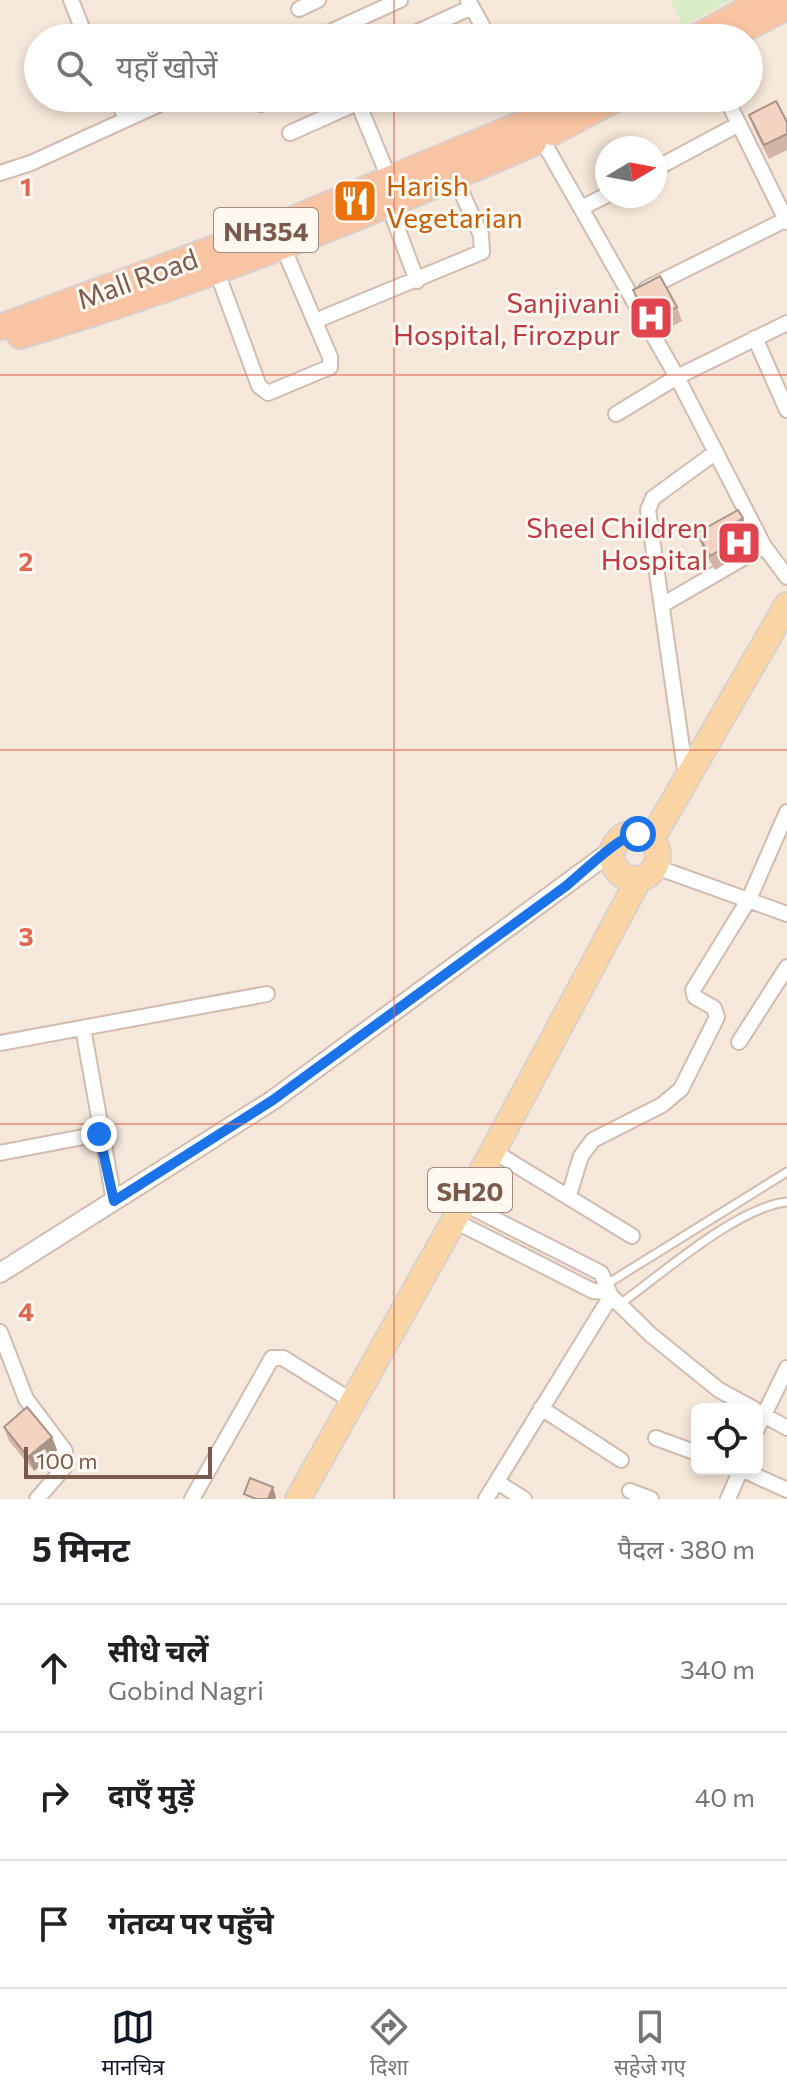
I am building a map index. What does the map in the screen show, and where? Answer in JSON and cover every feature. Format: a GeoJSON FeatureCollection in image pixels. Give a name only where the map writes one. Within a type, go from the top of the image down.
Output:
{"type":"FeatureCollection","features":[{"type":"Feature","properties":{"kind":"highway"},"geometry":{"type":"LineString","coordinates":[[720,24],[764,0]]}},
{"type":"Feature","properties":{"kind":"highway"},"geometry":{"type":"LineString","coordinates":[[755,24],[787,7]]}},
{"type":"Feature","properties":{"kind":"highway","name":"Mall Road"},"geometry":{"type":"LineString","coordinates":[[0,327],[288,221],[389,178],[537,125],[559,112]]}},
{"type":"Feature","properties":{"kind":"highway","name":"NH354"},"geometry":{"type":"LineString","coordinates":[[537,125],[576,112]]}},
{"type":"Feature","properties":{"kind":"highway"},"geometry":{"type":"LineString","coordinates":[[0,341],[114,308],[389,206],[455,178],[537,125]]}},
{"type":"Feature","properties":{"kind":"main road"},"geometry":{"type":"LineString","coordinates":[[651,840],[687,783],[787,605]]}},
{"type":"Feature","properties":{"kind":"main road"},"geometry":{"type":"LineString","coordinates":[[630,834],[651,840],[658,852],[647,873],[618,871],[614,849],[630,834]]}},
{"type":"Feature","properties":{"kind":"main road","name":"SH20"},"geometry":{"type":"LineString","coordinates":[[298,1499],[647,873]]}},
{"type":"Feature","properties":{"kind":"street"},"geometry":{"type":"LineString","coordinates":[[71,0],[80,24]]}},
{"type":"Feature","properties":{"kind":"street"},"geometry":{"type":"LineString","coordinates":[[299,9],[318,0]]}},
{"type":"Feature","properties":{"kind":"street"},"geometry":{"type":"LineString","coordinates":[[348,24],[400,0]]}},
{"type":"Feature","properties":{"kind":"street"},"geometry":{"type":"LineString","coordinates":[[447,24],[470,4],[481,24]]}},
{"type":"Feature","properties":{"kind":"street"},"geometry":{"type":"LineString","coordinates":[[123,112],[126,118]]}},
{"type":"Feature","properties":{"kind":"street"},"geometry":{"type":"LineString","coordinates":[[0,173],[31,163],[140,112]]}},
{"type":"Feature","properties":{"kind":"street"},"geometry":{"type":"LineString","coordinates":[[290,133],[335,112]]}},
{"type":"Feature","properties":{"kind":"street"},"geometry":{"type":"LineString","coordinates":[[365,112],[389,178]]}},
{"type":"Feature","properties":{"kind":"street"},"geometry":{"type":"LineString","coordinates":[[631,296],[787,220],[733,112]]}},
{"type":"Feature","properties":{"kind":"street"},"geometry":{"type":"LineString","coordinates":[[667,163],[739,124]]}},
{"type":"Feature","properties":{"kind":"street"},"geometry":{"type":"LineString","coordinates":[[537,125],[677,377],[764,546],[787,577]]}},
{"type":"Feature","properties":{"kind":"street"},"geometry":{"type":"LineString","coordinates":[[315,321],[477,257],[484,248],[455,178]]}},
{"type":"Feature","properties":{"kind":"street"},"geometry":{"type":"LineString","coordinates":[[581,208],[595,201]]}},
{"type":"Feature","properties":{"kind":"street"},"geometry":{"type":"LineString","coordinates":[[389,206],[417,281]]}},
{"type":"Feature","properties":{"kind":"street"},"geometry":{"type":"LineString","coordinates":[[217,272],[259,386],[266,392],[330,367],[315,321],[283,247]]}},
{"type":"Feature","properties":{"kind":"street"},"geometry":{"type":"LineString","coordinates":[[616,414],[677,377],[787,323]]}},
{"type":"Feature","properties":{"kind":"street"},"geometry":{"type":"LineString","coordinates":[[755,338],[787,410]]}},
{"type":"Feature","properties":{"kind":"street"},"geometry":{"type":"LineString","coordinates":[[687,783],[648,510],[650,502],[716,452]]}},
{"type":"Feature","properties":{"kind":"street"},"geometry":{"type":"LineString","coordinates":[[662,605],[764,546]]}},
{"type":"Feature","properties":{"kind":"street"},"geometry":{"type":"LineString","coordinates":[[569,1195],[581,1156],[593,1140],[662,1105],[687,1081],[717,1017],[714,1008],[695,997],[693,990],[749,899],[787,812]]}},
{"type":"Feature","properties":{"kind":"street"},"geometry":{"type":"LineString","coordinates":[[0,1273],[273,1100],[614,849]]}},
{"type":"Feature","properties":{"kind":"street"},"geometry":{"type":"LineString","coordinates":[[647,873],[749,899],[787,914]]}},
{"type":"Feature","properties":{"kind":"street"},"geometry":{"type":"LineString","coordinates":[[739,1042],[787,967]]}},
{"type":"Feature","properties":{"kind":"street"},"geometry":{"type":"LineString","coordinates":[[0,1043],[267,994]]}},
{"type":"Feature","properties":{"kind":"street"},"geometry":{"type":"LineString","coordinates":[[83,1028],[99,1134],[114,1201]]}},
{"type":"Feature","properties":{"kind":"street"},"geometry":{"type":"LineString","coordinates":[[0,1153],[99,1134]]}},
{"type":"Feature","properties":{"kind":"street"},"geometry":{"type":"LineString","coordinates":[[493,1151],[632,1236]]}},
{"type":"Feature","properties":{"kind":"street"},"geometry":{"type":"LineString","coordinates":[[458,1211],[593,1291],[612,1294],[702,1377],[745,1403]]}},
{"type":"Feature","properties":{"kind":"street"},"geometry":{"type":"LineString","coordinates":[[486,1499],[612,1294]]}},
{"type":"Feature","properties":{"kind":"street"},"geometry":{"type":"LineString","coordinates":[[0,1332],[26,1399],[65,1451],[64,1468],[37,1499]]}},
{"type":"Feature","properties":{"kind":"street"},"geometry":{"type":"LineString","coordinates":[[192,1499],[272,1358],[283,1358],[352,1401]]}},
{"type":"Feature","properties":{"kind":"street"},"geometry":{"type":"LineString","coordinates":[[763,1404],[787,1368]]}},
{"type":"Feature","properties":{"kind":"street"},"geometry":{"type":"LineString","coordinates":[[541,1408],[621,1460]]}},
{"type":"Feature","properties":{"kind":"street"},"geometry":{"type":"LineString","coordinates":[[763,1414],[787,1428]]}},
{"type":"Feature","properties":{"kind":"street"},"geometry":{"type":"LineString","coordinates":[[656,1438],[691,1451]]}},
{"type":"Feature","properties":{"kind":"street"},"geometry":{"type":"LineString","coordinates":[[728,1499],[741,1469],[787,1490]]}},
{"type":"Feature","properties":{"kind":"street"},"geometry":{"type":"LineString","coordinates":[[497,1482],[524,1499]]}},
{"type":"Feature","properties":{"kind":"street"},"geometry":{"type":"LineString","coordinates":[[630,1491],[651,1499]]}},
{"type":"Feature","properties":{"kind":"lane"},"geometry":{"type":"LineString","coordinates":[[612,1294],[787,1172]]}},
{"type":"Feature","properties":{"kind":"lane"},"geometry":{"type":"LineString","coordinates":[[612,1294],[754,1211],[787,1202]]}},
{"type":"Feature","properties":{"kind":"shaded area"},"geometry":{"type":"Polygon","coordinates":[[[0,0],[787,0],[787,1499],[0,1499],[0,0]]]}},
{"type":"Feature","properties":{"kind":"green space"},"geometry":{"type":"Polygon","coordinates":[[[670,0],[731,0],[687,24],[682,24],[670,0]]]}},
{"type":"Feature","properties":{"kind":"building"},"geometry":{"type":"Polygon","coordinates":[[[776,101],[787,122],[787,134],[764,145],[749,115],[763,112],[763,108],[776,101]]]}},
{"type":"Feature","properties":{"kind":"building"},"geometry":{"type":"Polygon","coordinates":[[[660,276],[677,307],[649,322],[633,290],[660,276]]]}},
{"type":"Feature","properties":{"kind":"building"},"geometry":{"type":"Polygon","coordinates":[[[738,510],[743,518],[737,522],[746,535],[710,556],[697,533],[738,510]]]}},
{"type":"Feature","properties":{"kind":"building"},"geometry":{"type":"Polygon","coordinates":[[[27,1407],[52,1437],[28,1457],[4,1427],[27,1407]]]}},
{"type":"Feature","properties":{"kind":"building"},"geometry":{"type":"Polygon","coordinates":[[[250,1478],[273,1487],[268,1499],[256,1499],[244,1494],[250,1478]]]}},
{"type":"Feature","properties":{"kind":"place","name":"Harish Vegetarian"},"geometry":{"type":"Point","coordinates":[355,201]}},
{"type":"Feature","properties":{"kind":"place","name":"Sanjivani Hospital, Firozpur"},"geometry":{"type":"Point","coordinates":[651,318]}},
{"type":"Feature","properties":{"kind":"place","name":"Sheel Children Hospital"},"geometry":{"type":"Point","coordinates":[739,543]}},
{"type":"Feature","properties":{"kind":"route"},"geometry":{"type":"LineString","coordinates":[[99,1134],[114,1201],[273,1100],[566,886],[614,849],[623,837],[638,834]]}}]}
